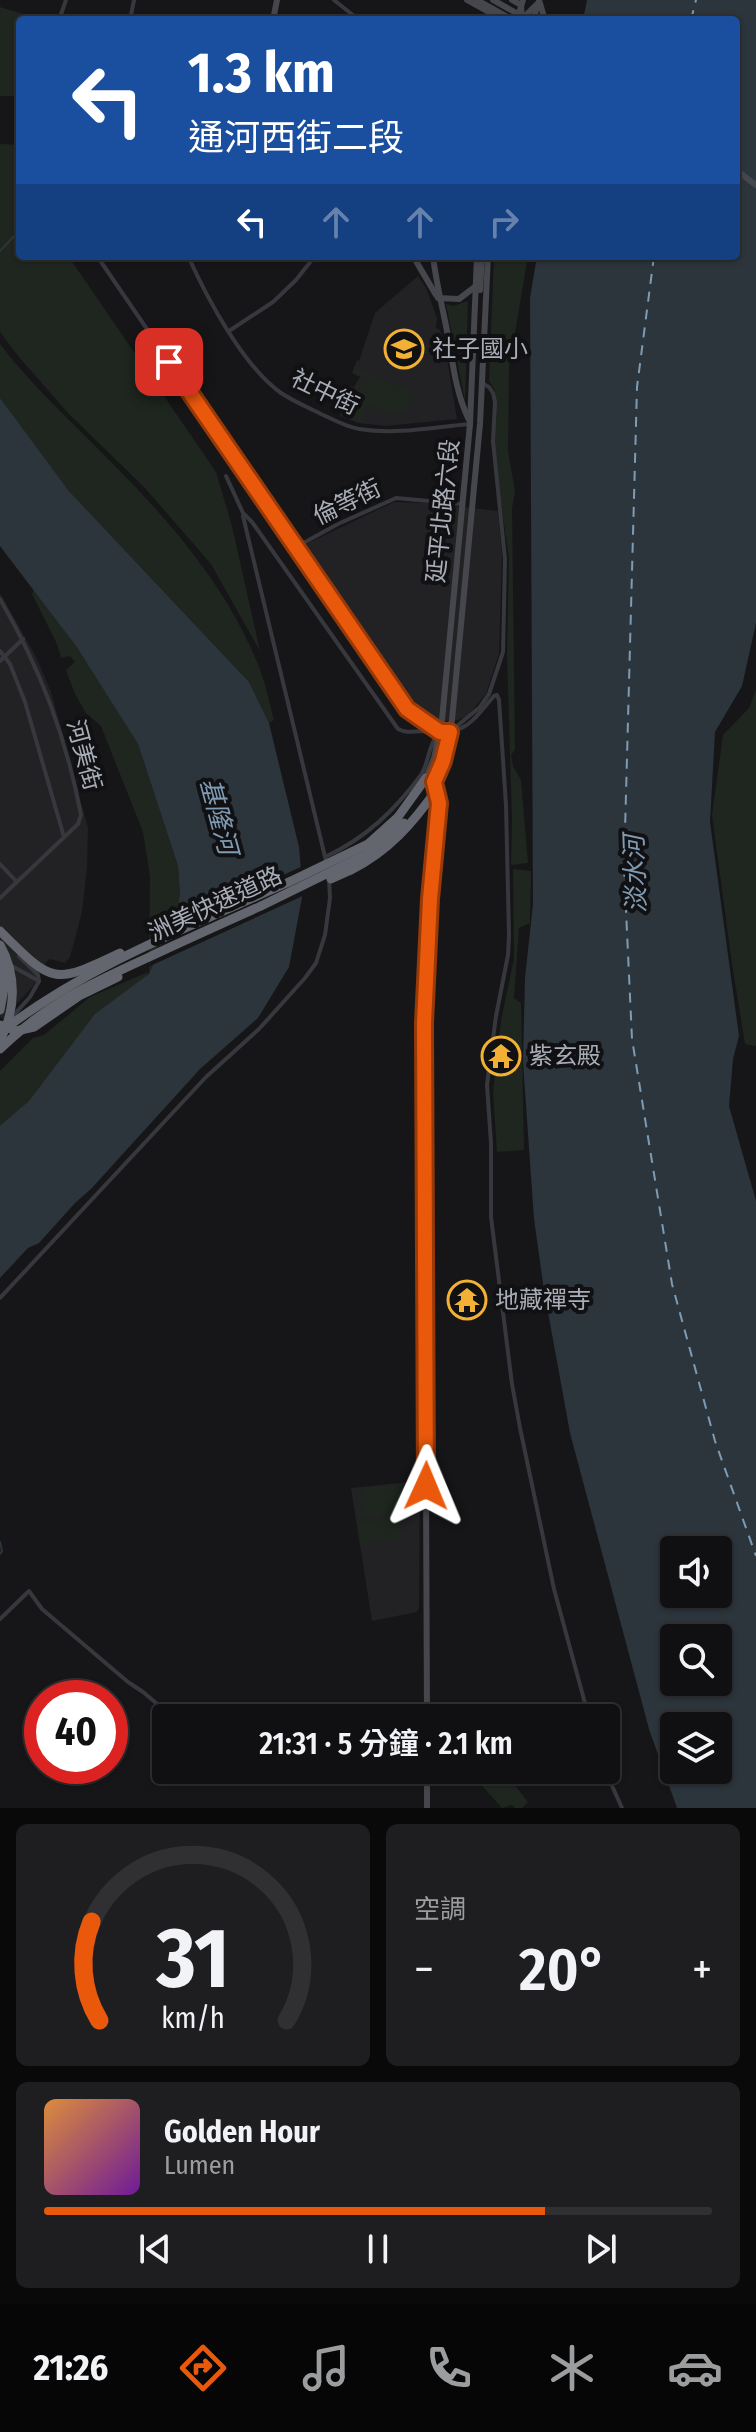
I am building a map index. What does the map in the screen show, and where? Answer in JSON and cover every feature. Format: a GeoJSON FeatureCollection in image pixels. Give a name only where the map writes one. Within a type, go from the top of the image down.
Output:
{"type":"FeatureCollection","features":[{"type":"Feature","properties":{"kind":"highway"},"geometry":{"type":"LineString","coordinates":[[401,820],[429,781]]}},
{"type":"Feature","properties":{"kind":"highway","name":"洲美快速道路"},"geometry":{"type":"LineString","coordinates":[[0,1049],[32,1020],[102,977],[362,857],[390,836],[429,781]]}},
{"type":"Feature","properties":{"kind":"highway","name":"洲美快速道路"},"geometry":{"type":"LineString","coordinates":[[0,1028],[73,983],[289,882],[300,873],[401,820]]}},
{"type":"Feature","properties":{"kind":"highway"},"geometry":{"type":"LineString","coordinates":[[0,934],[41,968],[56,975],[72,975],[121,953],[162,940]]}},
{"type":"Feature","properties":{"kind":"highway"},"geometry":{"type":"LineString","coordinates":[[0,1028],[16,1031],[34,1027],[79,996],[186,940]]}},
{"type":"Feature","properties":{"kind":"highway"},"geometry":{"type":"LineString","coordinates":[[0,1040],[8,1023],[13,997],[5,946]]}},
{"type":"Feature","properties":{"kind":"highway"},"geometry":{"type":"LineString","coordinates":[[0,1010],[4,974],[1,958]]}},
{"type":"Feature","properties":{"kind":"main road"},"geometry":{"type":"LineString","coordinates":[[467,0],[496,16]]}},
{"type":"Feature","properties":{"kind":"main road"},"geometry":{"type":"LineString","coordinates":[[477,0],[516,16]]}},
{"type":"Feature","properties":{"kind":"main road"},"geometry":{"type":"LineString","coordinates":[[489,0],[518,16]]}},
{"type":"Feature","properties":{"kind":"main road"},"geometry":{"type":"LineString","coordinates":[[489,0],[518,16]]}},
{"type":"Feature","properties":{"kind":"main road"},"geometry":{"type":"LineString","coordinates":[[500,0],[522,12],[523,16]]}},
{"type":"Feature","properties":{"kind":"main road"},"geometry":{"type":"LineString","coordinates":[[512,0],[522,3]]}},
{"type":"Feature","properties":{"kind":"main road"},"geometry":{"type":"LineString","coordinates":[[525,16],[538,1]]}},
{"type":"Feature","properties":{"kind":"main road","name":"延平北路六段"},"geometry":{"type":"LineString","coordinates":[[415,260],[438,298]]}},
{"type":"Feature","properties":{"kind":"main road","name":"延平北路六段"},"geometry":{"type":"LineString","coordinates":[[429,781],[440,732],[470,424],[461,404],[438,298],[433,260]]}},
{"type":"Feature","properties":{"kind":"main road"},"geometry":{"type":"LineString","coordinates":[[480,424],[470,424],[476,286],[481,260]]}},
{"type":"Feature","properties":{"kind":"main road"},"geometry":{"type":"LineString","coordinates":[[480,424],[482,260]]}},
{"type":"Feature","properties":{"kind":"main road"},"geometry":{"type":"LineString","coordinates":[[480,424],[473,410],[482,260]]}},
{"type":"Feature","properties":{"kind":"main road"},"geometry":{"type":"LineString","coordinates":[[438,298],[459,299],[476,286]]}},
{"type":"Feature","properties":{"kind":"main road","name":"延平北路六段"},"geometry":{"type":"LineString","coordinates":[[429,781],[443,761],[450,732],[480,424]]}},
{"type":"Feature","properties":{"kind":"main road"},"geometry":{"type":"LineString","coordinates":[[427,1704],[424,1023],[430,899],[439,803],[429,781]]}},
{"type":"Feature","properties":{"kind":"main road"},"geometry":{"type":"LineString","coordinates":[[427,1784],[427,1808]]}},
{"type":"Feature","properties":{"kind":"street"},"geometry":{"type":"LineString","coordinates":[[334,0],[354,16]]}},
{"type":"Feature","properties":{"kind":"street"},"geometry":{"type":"LineString","coordinates":[[100,260],[407,709],[440,732]]}},
{"type":"Feature","properties":{"kind":"street","name":"社中街"},"geometry":{"type":"LineString","coordinates":[[190,260],[229,331],[262,377],[281,393],[356,428],[392,432],[470,424]]}},
{"type":"Feature","properties":{"kind":"street"},"geometry":{"type":"LineString","coordinates":[[229,331],[273,302],[312,260]]}},
{"type":"Feature","properties":{"kind":"street"},"geometry":{"type":"LineString","coordinates":[[450,732],[480,707],[489,694],[503,652],[505,559],[493,441],[495,402],[489,387],[482,383]]}},
{"type":"Feature","properties":{"kind":"street"},"geometry":{"type":"LineString","coordinates":[[0,1298],[206,1077],[280,1008],[316,963],[327,926],[330,885],[325,857],[243,513],[226,476]]}},
{"type":"Feature","properties":{"kind":"street","name":"倫等街"},"geometry":{"type":"LineString","coordinates":[[296,547],[396,498],[462,504]]}},
{"type":"Feature","properties":{"kind":"street"},"geometry":{"type":"LineString","coordinates":[[243,513],[393,724],[408,733],[459,732],[494,696],[498,697],[506,805],[509,935],[487,1085],[491,1217],[520,1428],[554,1590],[585,1704]]}},
{"type":"Feature","properties":{"kind":"street","name":"河美街"},"geometry":{"type":"LineString","coordinates":[[0,599],[23,639],[54,711],[76,792],[80,820],[0,898]]}},
{"type":"Feature","properties":{"kind":"street"},"geometry":{"type":"LineString","coordinates":[[0,661],[23,639]]}},
{"type":"Feature","properties":{"kind":"street"},"geometry":{"type":"LineString","coordinates":[[0,651],[25,702],[64,837]]}},
{"type":"Feature","properties":{"kind":"street"},"geometry":{"type":"LineString","coordinates":[[325,857],[356,841],[429,781],[433,801],[396,844],[379,858],[330,885]]}},
{"type":"Feature","properties":{"kind":"street"},"geometry":{"type":"LineString","coordinates":[[0,864],[17,882]]}},
{"type":"Feature","properties":{"kind":"street"},"geometry":{"type":"LineString","coordinates":[[0,934],[11,957],[1,958]]}},
{"type":"Feature","properties":{"kind":"street"},"geometry":{"type":"LineString","coordinates":[[0,1028],[20,1009],[39,981],[38,975],[5,946]]}},
{"type":"Feature","properties":{"kind":"street"},"geometry":{"type":"LineString","coordinates":[[1,958],[39,981]]}},
{"type":"Feature","properties":{"kind":"street"},"geometry":{"type":"LineString","coordinates":[[0,1619],[29,1591],[42,1609],[157,1704]]}},
{"type":"Feature","properties":{"kind":"street"},"geometry":{"type":"LineString","coordinates":[[611,1784],[622,1808]]}},
{"type":"Feature","properties":{"kind":"shaded area"},"geometry":{"type":"Polygon","coordinates":[[[0,7],[30,16],[16,16],[16,96],[0,96],[0,7]]]}},
{"type":"Feature","properties":{"kind":"shaded area"},"geometry":{"type":"Polygon","coordinates":[[[0,144],[16,145],[16,260],[70,260],[73,263],[216,472],[232,526],[260,651],[211,564],[145,488],[68,413],[0,332],[0,144]]]}},
{"type":"Feature","properties":{"kind":"shaded area"},"geometry":{"type":"Polygon","coordinates":[[[494,260],[527,260],[509,368],[508,451],[515,491],[512,508],[515,750],[511,755],[521,780],[528,863],[511,865],[507,655],[509,558],[494,455],[495,391],[489,380],[494,260]]]}},
{"type":"Feature","properties":{"kind":"shaded area","name":"社子國小"},"geometry":{"type":"Polygon","coordinates":[[[418,276],[426,288],[437,318],[436,328],[440,330],[445,347],[457,419],[386,426],[358,423],[340,416],[350,386],[354,387],[360,377],[352,373],[375,313],[418,276]]]}},
{"type":"Feature","properties":{"kind":"shaded area"},"geometry":{"type":"Polygon","coordinates":[[[468,301],[465,401],[446,304],[453,306],[468,301]]]}},
{"type":"Feature","properties":{"kind":"shaded area"},"geometry":{"type":"Polygon","coordinates":[[[0,344],[39,389],[153,505],[212,579],[257,662],[274,720],[269,723],[249,682],[68,490],[32,444],[0,398],[0,344]]]}},
{"type":"Feature","properties":{"kind":"shaded area"},"geometry":{"type":"Polygon","coordinates":[[[354,368],[420,395],[418,398],[410,396],[408,409],[398,414],[367,404],[360,421],[341,414],[348,397],[365,403],[359,389],[367,378],[353,372],[354,368]]]}},
{"type":"Feature","properties":{"kind":"shaded area"},"geometry":{"type":"Polygon","coordinates":[[[394,502],[498,511],[502,555],[499,653],[486,694],[468,715],[458,720],[427,722],[404,701],[302,546],[394,502]]]}},
{"type":"Feature","properties":{"kind":"shaded area"},"geometry":{"type":"Polygon","coordinates":[[[34,589],[76,646],[138,744],[178,866],[180,895],[177,912],[149,974],[150,877],[143,832],[101,726],[86,713],[75,694],[66,670],[75,662],[70,656],[61,658],[32,594],[34,589]]]}},
{"type":"Feature","properties":{"kind":"shaded area"},"geometry":{"type":"Polygon","coordinates":[[[0,593],[36,657],[51,692],[88,828],[82,912],[70,957],[65,963],[50,959],[46,962],[33,986],[3,1019],[0,1017],[0,593]]]}},
{"type":"Feature","properties":{"kind":"shaded area"},"geometry":{"type":"Polygon","coordinates":[[[756,690],[756,1046],[745,1044],[712,815],[723,735],[749,708],[756,690]]]}},
{"type":"Feature","properties":{"kind":"shaded area"},"geometry":{"type":"Polygon","coordinates":[[[513,869],[531,871],[530,923],[519,928],[514,998],[521,1003],[524,1150],[497,1152],[493,1092],[501,1021],[514,958],[513,869]]]}},
{"type":"Feature","properties":{"kind":"shaded area"},"geometry":{"type":"Polygon","coordinates":[[[148,972],[148,978],[58,1064],[58,1070],[45,1080],[46,1086],[0,1133],[0,1071],[33,1038],[44,1035],[90,997],[148,972]]]}},
{"type":"Feature","properties":{"kind":"shaded area"},"geometry":{"type":"Polygon","coordinates":[[[420,1481],[419,1607],[417,1612],[372,1621],[351,1488],[420,1481]]]}},
{"type":"Feature","properties":{"kind":"shaded area"},"geometry":{"type":"Polygon","coordinates":[[[400,1485],[410,1489],[413,1498],[411,1508],[418,1509],[419,1514],[356,1518],[355,1513],[363,1512],[358,1499],[367,1487],[400,1485]]]}},
{"type":"Feature","properties":{"kind":"shaded area"},"geometry":{"type":"Polygon","coordinates":[[[398,1517],[401,1538],[360,1544],[357,1523],[398,1517]]]}},
{"type":"Feature","properties":{"kind":"shaded area"},"geometry":{"type":"Polygon","coordinates":[[[480,1784],[514,1784],[528,1802],[522,1808],[512,1805],[502,1808],[480,1784]]]}},
{"type":"Feature","properties":{"kind":"water","name":"淡水河"},"geometry":{"type":"Polygon","coordinates":[[[587,0],[756,0],[756,623],[742,686],[715,732],[710,822],[739,1036],[733,1059],[729,1106],[756,1201],[756,1808],[677,1808],[668,1784],[732,1784],[732,1712],[660,1712],[660,1760],[570,1433],[534,1219],[523,1062],[525,978],[533,904],[530,298],[536,260],[740,260],[740,16],[584,16],[587,0]]]}},
{"type":"Feature","properties":{"kind":"water","name":"基隆河"},"geometry":{"type":"Polygon","coordinates":[[[0,398],[68,490],[249,682],[269,723],[299,847],[303,892],[289,967],[258,1018],[200,1069],[91,1189],[0,1278],[0,1126],[29,1101],[95,1014],[149,974],[176,912],[180,895],[178,866],[138,744],[76,646],[0,546],[0,398]]]}},
{"type":"Feature","properties":{"kind":"pier"},"geometry":{"type":"Polygon","coordinates":[[[305,865],[307,894],[148,967],[166,929],[305,865]]]}},
{"type":"Feature","properties":{"kind":"waterway"},"geometry":{"type":"LineString","coordinates":[[0,251],[16,234]]}},
{"type":"Feature","properties":{"kind":"waterway"},"geometry":{"type":"LineString","coordinates":[[0,1542],[0,1554]]}},
{"type":"Feature","properties":{"kind":"ferry route"},"geometry":{"type":"LineString","coordinates":[[692,16],[696,0]]}},
{"type":"Feature","properties":{"kind":"ferry route"},"geometry":{"type":"LineString","coordinates":[[653,260],[637,387],[624,868],[632,1039],[672,1284],[715,1441],[756,1556]]}},
{"type":"Feature","properties":{"kind":"place","name":"社子國小"},"geometry":{"type":"Point","coordinates":[404,349]}},
{"type":"Feature","properties":{"kind":"place","name":"紫玄殿"},"geometry":{"type":"Point","coordinates":[501,1056]}},
{"type":"Feature","properties":{"kind":"place","name":"地藏禪寺"},"geometry":{"type":"Point","coordinates":[467,1300]}},
{"type":"Feature","properties":{"kind":"route"},"geometry":{"type":"LineString","coordinates":[[169,362],[407,709],[440,732],[450,732],[434,782],[439,803],[430,899],[424,1023],[426,1486]]}}]}
